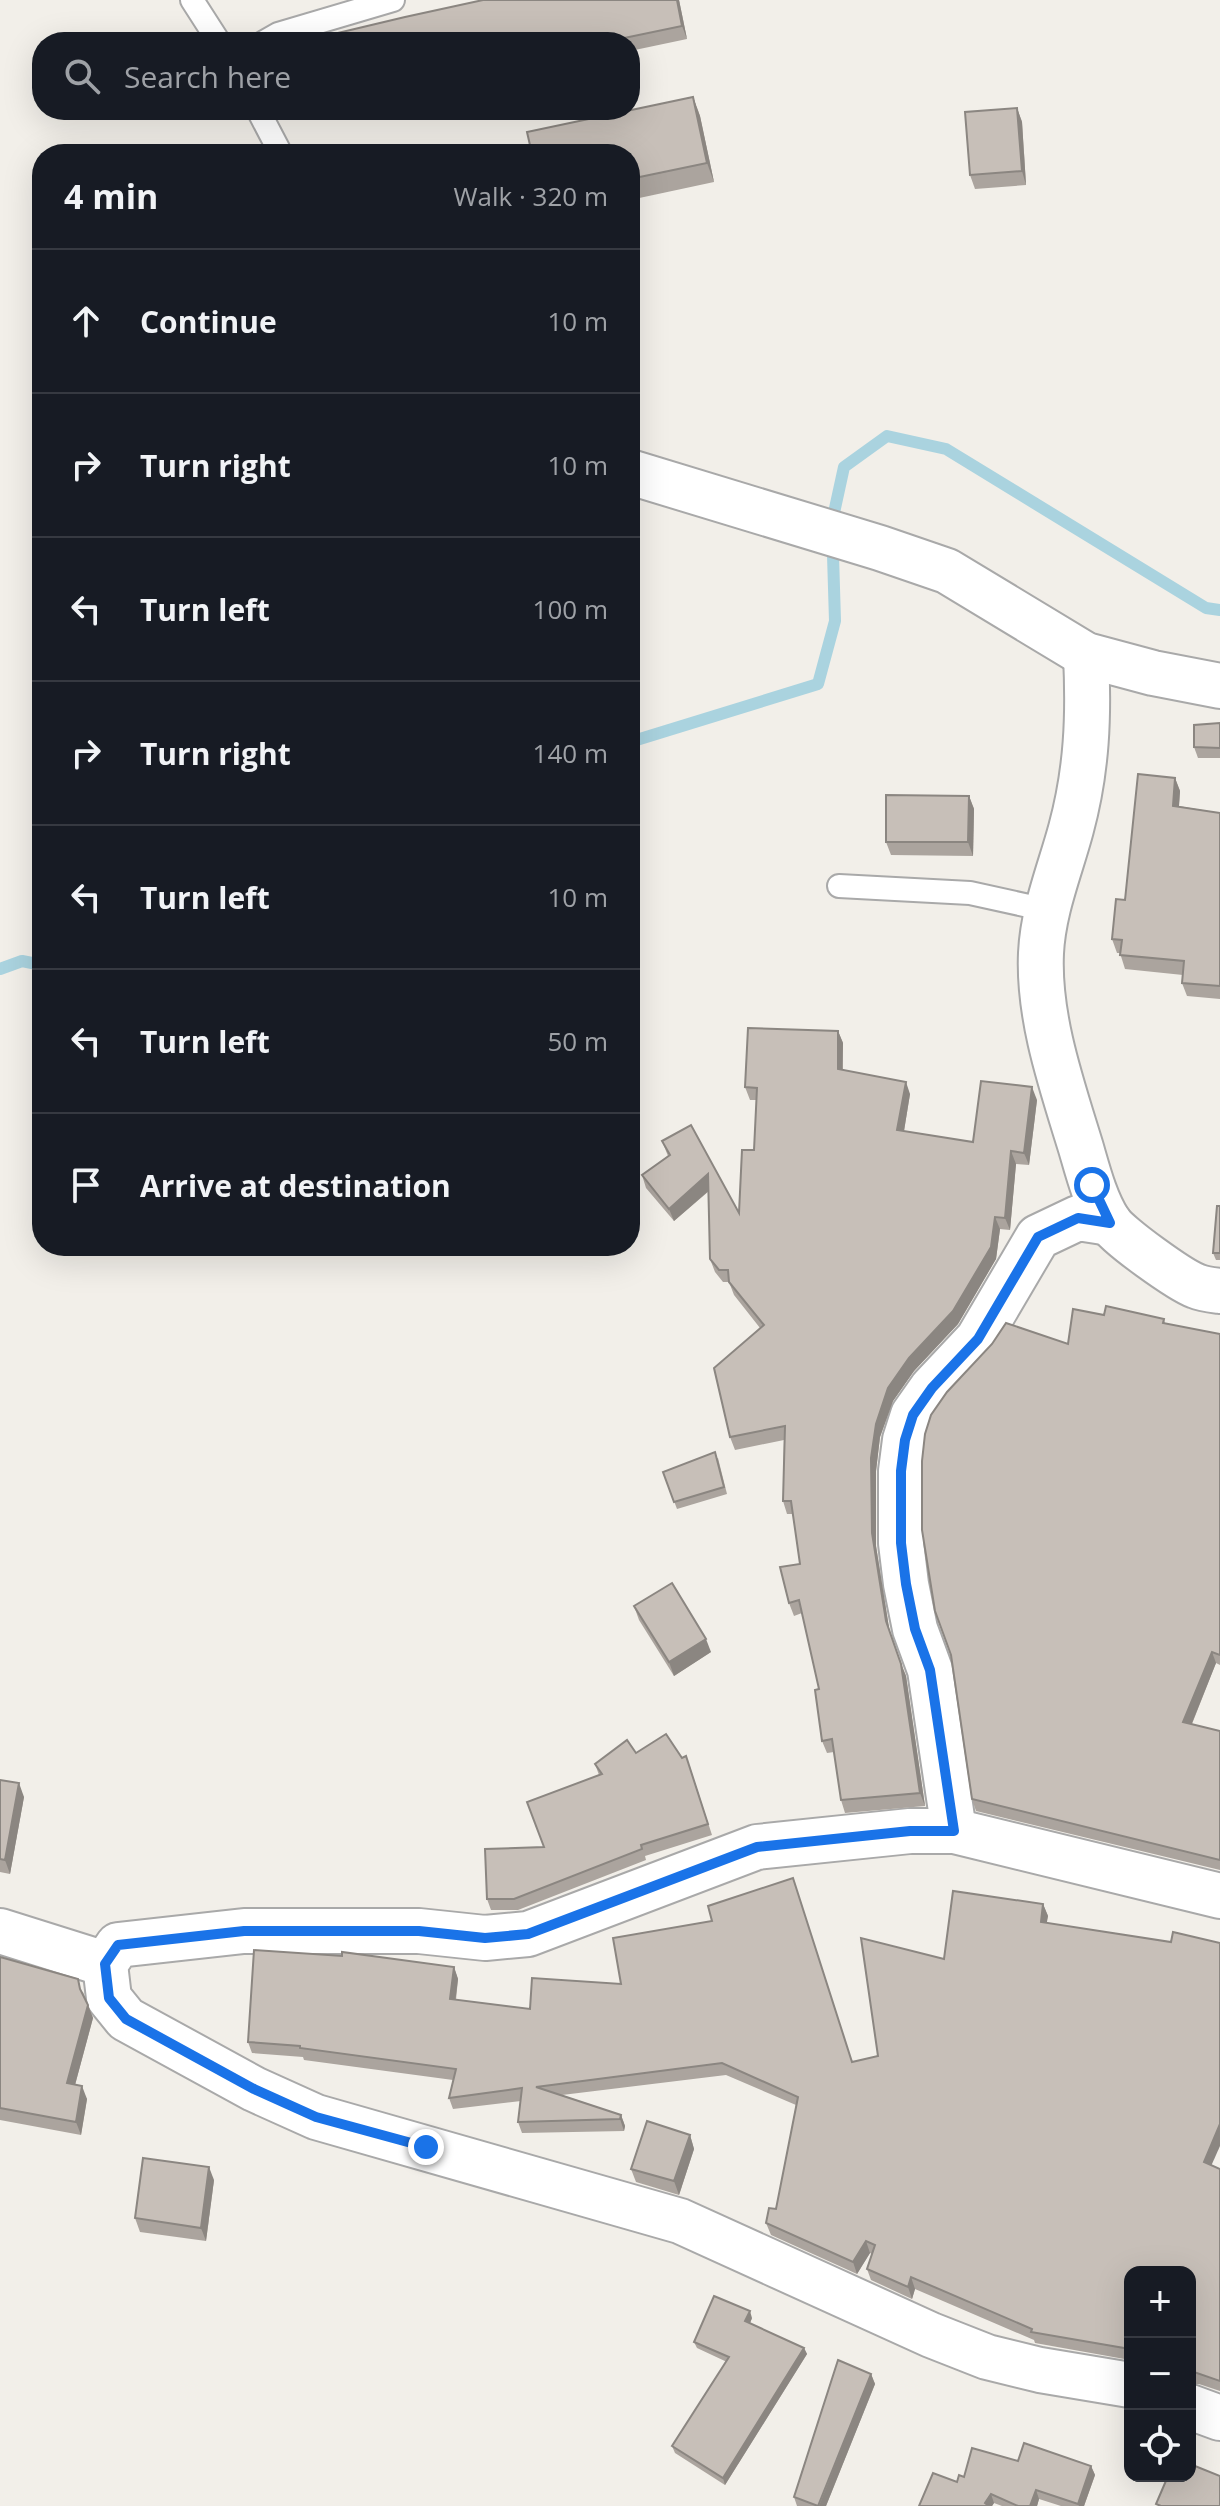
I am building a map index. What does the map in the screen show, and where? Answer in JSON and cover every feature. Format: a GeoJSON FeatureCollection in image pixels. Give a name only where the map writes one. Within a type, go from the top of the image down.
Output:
{"type":"FeatureCollection","features":[{"type":"Feature","properties":{"kind":"street"},"geometry":{"type":"LineString","coordinates":[[640,475],[947,571],[1086,655],[1153,673],[1220,686]]}},
{"type":"Feature","properties":{"kind":"street"},"geometry":{"type":"LineString","coordinates":[[1086,655],[1089,718],[1083,767],[1072,827],[1047,910],[1041,952],[1045,1008],[1069,1111],[1092,1185],[1110,1223],[1133,1244],[1195,1286],[1220,1291]]}},
{"type":"Feature","properties":{"kind":"street"},"geometry":{"type":"LineString","coordinates":[[954,1831],[930,1670],[915,1629],[906,1584],[901,1543],[901,1471],[905,1440],[913,1415],[932,1388],[978,1339],[1038,1237],[1078,1218],[1110,1223]]}},
{"type":"Feature","properties":{"kind":"street"},"geometry":{"type":"LineString","coordinates":[[1124,2384],[1040,2370],[987,2357],[931,2335],[680,2221],[316,2117],[254,2089],[126,2019],[109,1998],[105,1964],[118,1945],[244,1931],[419,1931],[485,1938],[528,1934],[757,1847],[910,1831],[954,1831],[1220,1896]]}},
{"type":"Feature","properties":{"kind":"street"},"geometry":{"type":"LineString","coordinates":[[0,1931],[105,1964]]}},
{"type":"Feature","properties":{"kind":"street"},"geometry":{"type":"LineString","coordinates":[[1196,2409],[1220,2418]]}},
{"type":"Feature","properties":{"kind":"lane"},"geometry":{"type":"LineString","coordinates":[[192,0],[213,32]]}},
{"type":"Feature","properties":{"kind":"lane"},"geometry":{"type":"LineString","coordinates":[[285,32],[393,0]]}},
{"type":"Feature","properties":{"kind":"lane"},"geometry":{"type":"LineString","coordinates":[[263,120],[276,144]]}},
{"type":"Feature","properties":{"kind":"lane"},"geometry":{"type":"LineString","coordinates":[[839,886],[970,893],[1047,910]]}},
{"type":"Feature","properties":{"kind":"building"},"geometry":{"type":"Polygon","coordinates":[[[483,0],[677,0],[682,26],[640,35],[640,32],[342,32],[483,0]]]}},
{"type":"Feature","properties":{"kind":"building"},"geometry":{"type":"Polygon","coordinates":[[[693,97],[707,163],[640,177],[640,144],[530,144],[527,132],[584,120],[640,120],[640,108],[693,97]]]}},
{"type":"Feature","properties":{"kind":"building"},"geometry":{"type":"Polygon","coordinates":[[[1017,108],[1022,171],[970,175],[965,112],[1017,108]]]}},
{"type":"Feature","properties":{"kind":"building"},"geometry":{"type":"Polygon","coordinates":[[[1220,723],[1220,748],[1194,747],[1194,725],[1220,723]]]}},
{"type":"Feature","properties":{"kind":"building"},"geometry":{"type":"Polygon","coordinates":[[[1138,774],[1175,778],[1173,806],[1220,813],[1220,986],[1182,983],[1184,961],[1120,955],[1122,940],[1112,939],[1116,899],[1125,900],[1138,774]]]}},
{"type":"Feature","properties":{"kind":"building"},"geometry":{"type":"Polygon","coordinates":[[[886,795],[969,796],[968,842],[886,842],[886,795]]]}},
{"type":"Feature","properties":{"kind":"building"},"geometry":{"type":"Polygon","coordinates":[[[748,1028],[838,1031],[838,1069],[906,1082],[897,1130],[973,1142],[981,1081],[1032,1087],[1024,1153],[1011,1151],[1005,1218],[995,1217],[991,1247],[953,1311],[909,1358],[888,1388],[876,1424],[871,1458],[872,1533],[886,1621],[901,1664],[920,1793],[841,1800],[832,1739],[822,1741],[815,1690],[819,1689],[799,1600],[789,1603],[780,1567],[800,1564],[791,1501],[783,1501],[785,1426],[730,1437],[714,1368],[764,1325],[729,1282],[728,1270],[719,1270],[710,1259],[708,1174],[669,1209],[642,1175],[670,1155],[662,1141],[691,1125],[739,1213],[742,1150],[754,1150],[757,1088],[745,1087],[748,1028]]]}},
{"type":"Feature","properties":{"kind":"building"},"geometry":{"type":"Polygon","coordinates":[[[1217,1206],[1220,1206],[1220,1253],[1213,1253],[1217,1206]]]}},
{"type":"Feature","properties":{"kind":"building"},"geometry":{"type":"Polygon","coordinates":[[[1106,1306],[1164,1319],[1163,1323],[1220,1334],[1220,1655],[1212,1652],[1183,1722],[1220,1731],[1220,1860],[972,1799],[951,1655],[935,1611],[922,1530],[925,1434],[931,1415],[947,1392],[992,1344],[1006,1323],[1068,1344],[1073,1309],[1104,1315],[1106,1306]]]}},
{"type":"Feature","properties":{"kind":"building"},"geometry":{"type":"Polygon","coordinates":[[[715,1452],[724,1487],[674,1502],[663,1472],[715,1452]]]}},
{"type":"Feature","properties":{"kind":"building"},"geometry":{"type":"Polygon","coordinates":[[[672,1583],[706,1639],[669,1662],[634,1606],[672,1583]]]}},
{"type":"Feature","properties":{"kind":"building"},"geometry":{"type":"Polygon","coordinates":[[[666,1734],[682,1758],[686,1756],[708,1824],[641,1845],[642,1849],[514,1899],[487,1899],[485,1849],[544,1847],[527,1802],[602,1774],[595,1764],[627,1740],[636,1753],[666,1734]]]}},
{"type":"Feature","properties":{"kind":"building"},"geometry":{"type":"Polygon","coordinates":[[[0,1780],[19,1783],[5,1860],[0,1859],[0,1780]]]}},
{"type":"Feature","properties":{"kind":"building"},"geometry":{"type":"Polygon","coordinates":[[[793,1878],[852,2062],[878,2056],[861,1938],[944,1959],[953,1891],[1043,1904],[1041,1922],[1171,1942],[1173,1932],[1220,1943],[1220,2124],[1204,2162],[1220,2169],[1220,2381],[1196,2373],[1196,2266],[1124,2266],[1124,2348],[1031,2332],[1032,2329],[911,2277],[908,2287],[867,2269],[875,2245],[866,2241],[853,2262],[766,2223],[769,2208],[776,2209],[798,2097],[722,2063],[536,2087],[621,2115],[620,2119],[518,2122],[522,2088],[449,2098],[456,2069],[300,2046],[248,2042],[254,1950],[342,1956],[342,1952],[454,1967],[450,1999],[530,2009],[532,1978],[621,1984],[613,1938],[712,1921],[708,1906],[793,1878]]]}},
{"type":"Feature","properties":{"kind":"building"},"geometry":{"type":"Polygon","coordinates":[[[0,1957],[78,1979],[88,2005],[67,2083],[82,2086],[76,2122],[0,2108],[0,1957]]]}},
{"type":"Feature","properties":{"kind":"building"},"geometry":{"type":"Polygon","coordinates":[[[647,2121],[690,2135],[674,2181],[631,2169],[647,2121]]]}},
{"type":"Feature","properties":{"kind":"building"},"geometry":{"type":"Polygon","coordinates":[[[143,2158],[209,2167],[201,2228],[135,2218],[143,2158]]]}},
{"type":"Feature","properties":{"kind":"building"},"geometry":{"type":"Polygon","coordinates":[[[714,2296],[750,2311],[745,2321],[804,2348],[723,2478],[672,2446],[729,2357],[694,2342],[714,2296]]]}},
{"type":"Feature","properties":{"kind":"building"},"geometry":{"type":"Polygon","coordinates":[[[838,2360],[871,2374],[818,2506],[794,2497],[838,2360]]]}},
{"type":"Feature","properties":{"kind":"building"},"geometry":{"type":"Polygon","coordinates":[[[1024,2443],[1091,2466],[1078,2504],[1036,2490],[1030,2506],[1018,2506],[991,2494],[985,2503],[989,2506],[919,2506],[933,2473],[957,2482],[959,2475],[964,2477],[972,2448],[1018,2461],[1024,2443]]]}},
{"type":"Feature","properties":{"kind":"building"},"geometry":{"type":"Polygon","coordinates":[[[1196,2466],[1220,2476],[1220,2506],[1156,2504],[1165,2482],[1196,2482],[1196,2466]]]}},
{"type":"Feature","properties":{"kind":"waterway"},"geometry":{"type":"LineString","coordinates":[[640,739],[818,684],[835,621],[832,522],[844,467],[887,436],[946,449],[1206,608],[1220,610]]}},
{"type":"Feature","properties":{"kind":"waterway"},"geometry":{"type":"LineString","coordinates":[[0,969],[22,961],[32,963]]}},
{"type":"Feature","properties":{"kind":"route"},"geometry":{"type":"LineString","coordinates":[[426,2147],[316,2117],[254,2089],[126,2019],[109,1998],[105,1964],[118,1945],[244,1931],[419,1931],[485,1938],[528,1934],[757,1847],[910,1831],[954,1831],[930,1670],[915,1629],[906,1584],[901,1543],[901,1471],[905,1440],[913,1415],[932,1388],[978,1339],[1038,1237],[1078,1218],[1110,1223],[1092,1185]]}}]}
